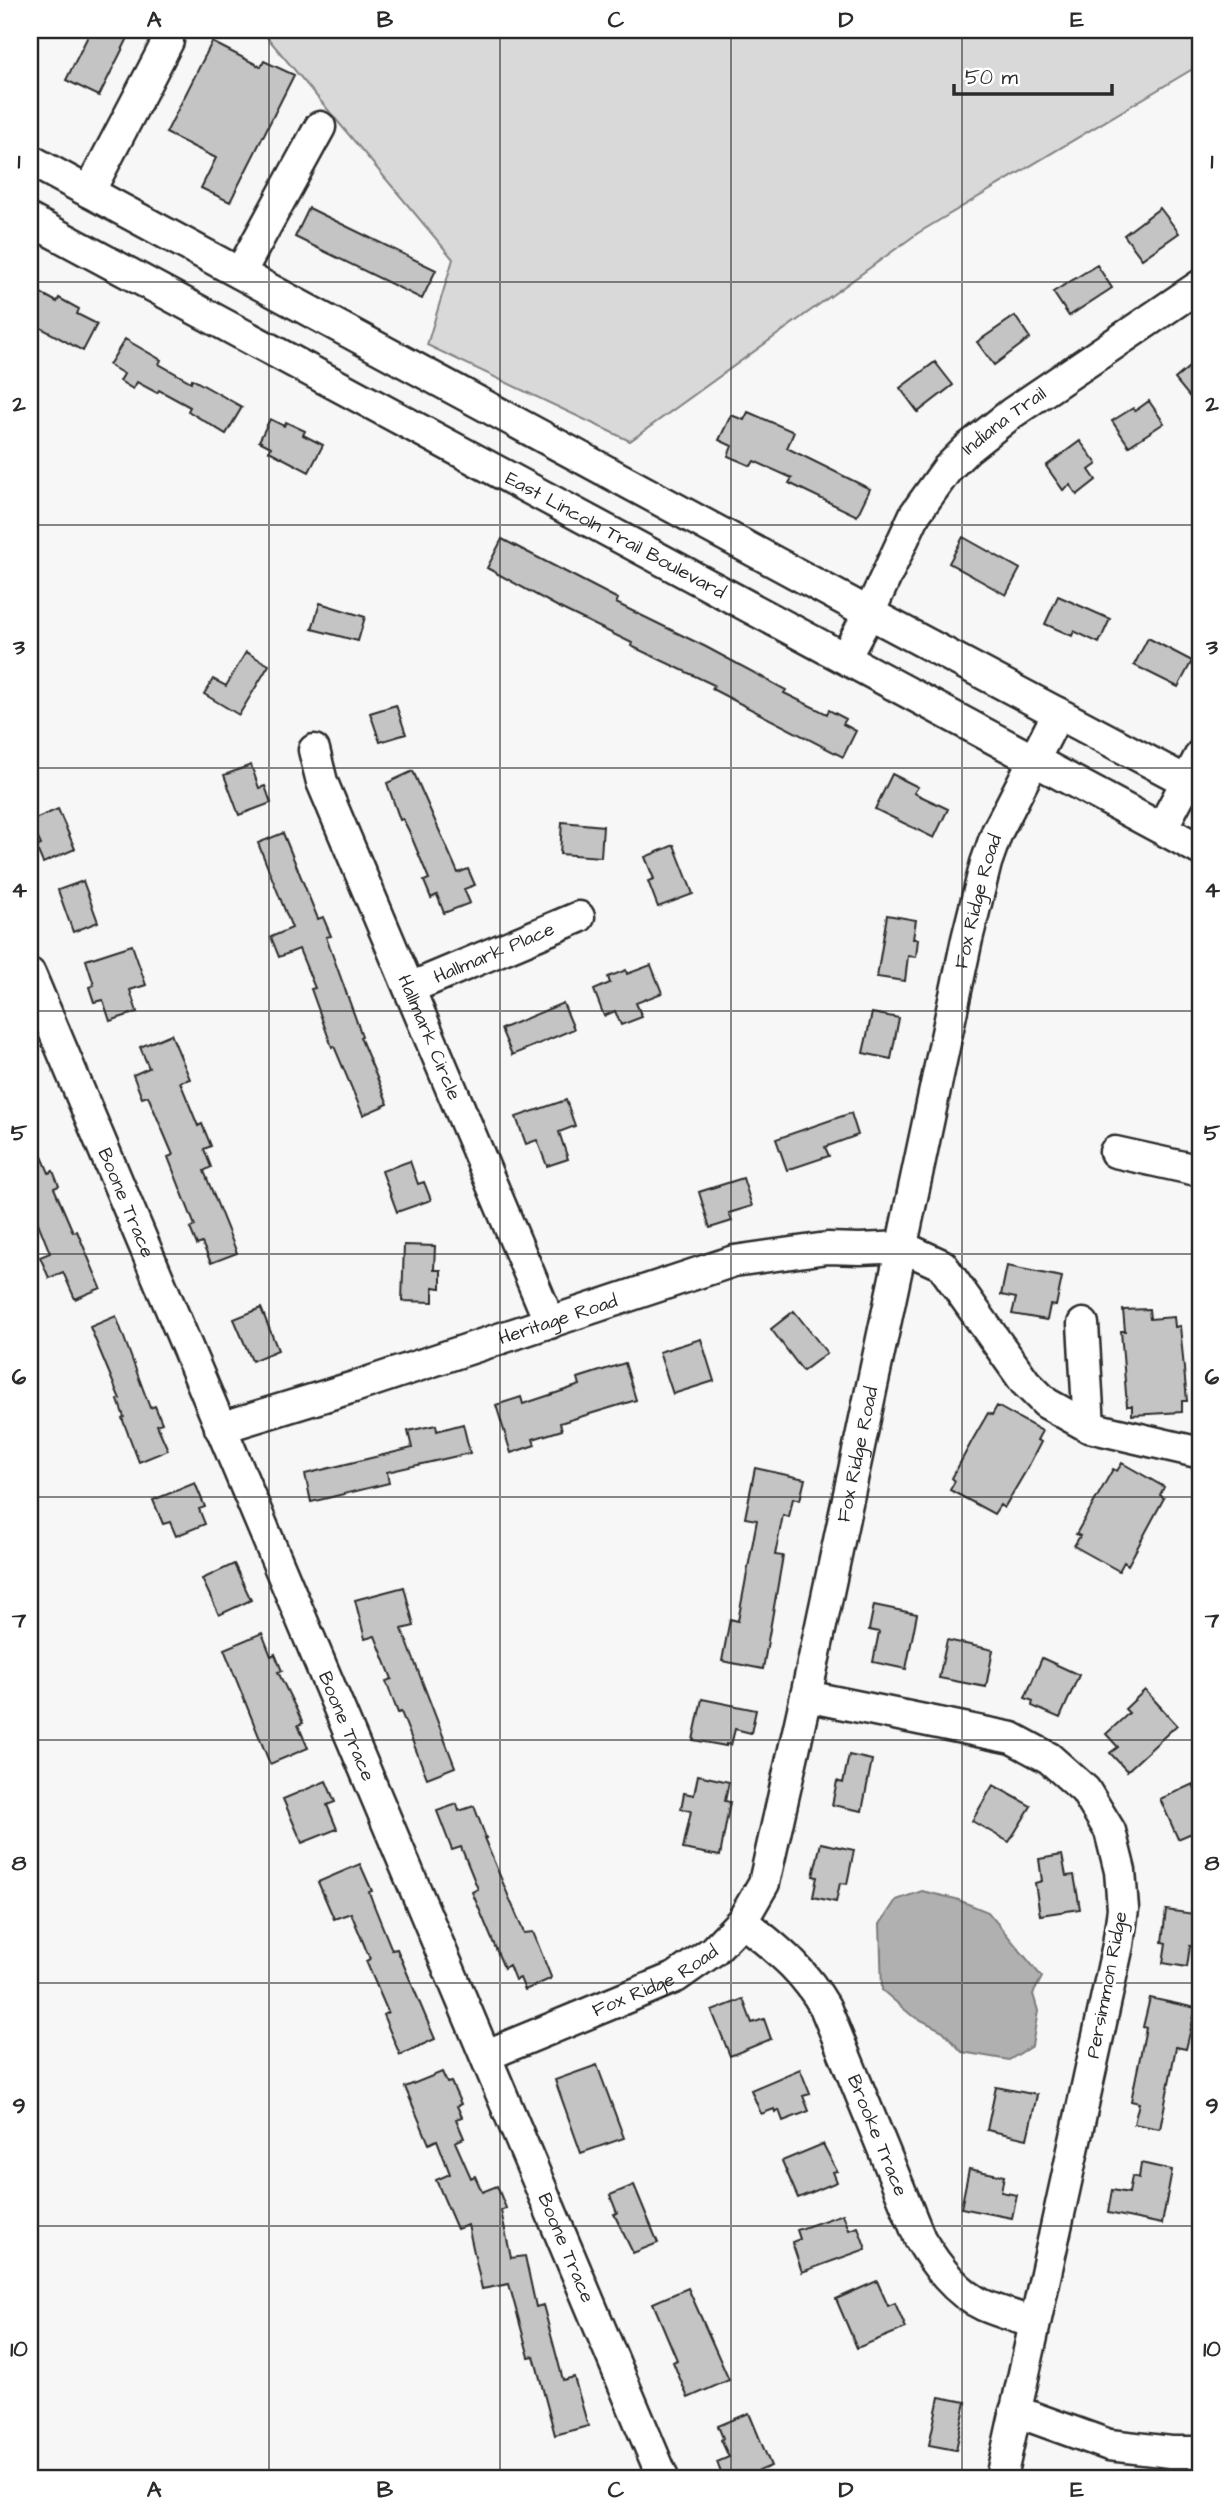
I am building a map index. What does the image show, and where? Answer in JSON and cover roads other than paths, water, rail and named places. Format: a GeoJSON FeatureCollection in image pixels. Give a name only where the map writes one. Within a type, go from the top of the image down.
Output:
{"type":"FeatureCollection","features":[{"type":"Feature","properties":{"kind":"street"},"geometry":{"type":"LineString","coordinates":[[89,192],[168,41]]}},
{"type":"Feature","properties":{"kind":"street"},"geometry":{"type":"LineString","coordinates":[[240,273],[320,127]]}},
{"type":"Feature","properties":{"kind":"street"},"geometry":{"type":"LineString","coordinates":[[30,160],[869,613],[1194,785]]}},
{"type":"Feature","properties":{"kind":"street","name":"East Lincoln Trail Boulevard"},"geometry":{"type":"LineString","coordinates":[[30,219],[1201,850]]}},
{"type":"Feature","properties":{"kind":"street","name":"Indiana Trail"},"geometry":{"type":"LineString","coordinates":[[845,657],[869,613],[915,513],[948,468],[968,448],[1012,414],[1201,285]]}},
{"type":"Feature","properties":{"kind":"street","name":"Fox Ridge Road"},"geometry":{"type":"LineString","coordinates":[[487,2055],[676,1977],[713,1951],[742,1921],[764,1883],[903,1247],[967,939],[986,863],[1001,823],[1058,713]]}},
{"type":"Feature","properties":{"kind":"street","name":"Hallmark Circle"},"geometry":{"type":"LineString","coordinates":[[314,750],[322,782],[550,1323]]}},
{"type":"Feature","properties":{"kind":"street"},"geometry":{"type":"LineString","coordinates":[[1162,828],[1194,785],[1201,754]]}},
{"type":"Feature","properties":{"kind":"street","name":"Hallmark Place"},"geometry":{"type":"LineString","coordinates":[[410,988],[579,918]]}},
{"type":"Feature","properties":{"kind":"street","name":"Boone Trace"},"geometry":{"type":"LineString","coordinates":[[30,974],[663,2478]]}},
{"type":"Feature","properties":{"kind":"street"},"geometry":{"type":"LineString","coordinates":[[1115,1152],[1201,1171]]}},
{"type":"Feature","properties":{"kind":"street"},"geometry":{"type":"LineString","coordinates":[[903,1247],[942,1265],[1025,1382],[1046,1403],[1089,1427],[1201,1453]]}},
{"type":"Feature","properties":{"kind":"street","name":"Heritage Road"},"geometry":{"type":"LineString","coordinates":[[220,1428],[354,1387],[734,1261],[827,1248],[903,1247]]}},
{"type":"Feature","properties":{"kind":"street"},"geometry":{"type":"LineString","coordinates":[[1083,1324],[1089,1427]]}},
{"type":"Feature","properties":{"kind":"street","name":"Persimmon Ridge"},"geometry":{"type":"LineString","coordinates":[[806,1696],[1012,1738],[1049,1758],[1085,1790],[1110,1831],[1120,1871],[1123,1909],[1118,1945],[1001,2478]]}},
{"type":"Feature","properties":{"kind":"street","name":"Brooke Trace"},"geometry":{"type":"LineString","coordinates":[[742,1921],[798,1967],[825,2007],[920,2239],[933,2260],[953,2283],[981,2304],[1034,2323]]}},
{"type":"Feature","properties":{"kind":"street"},"geometry":{"type":"LineString","coordinates":[[1015,2411],[1109,2445],[1171,2452],[1201,2452]]}}]}
